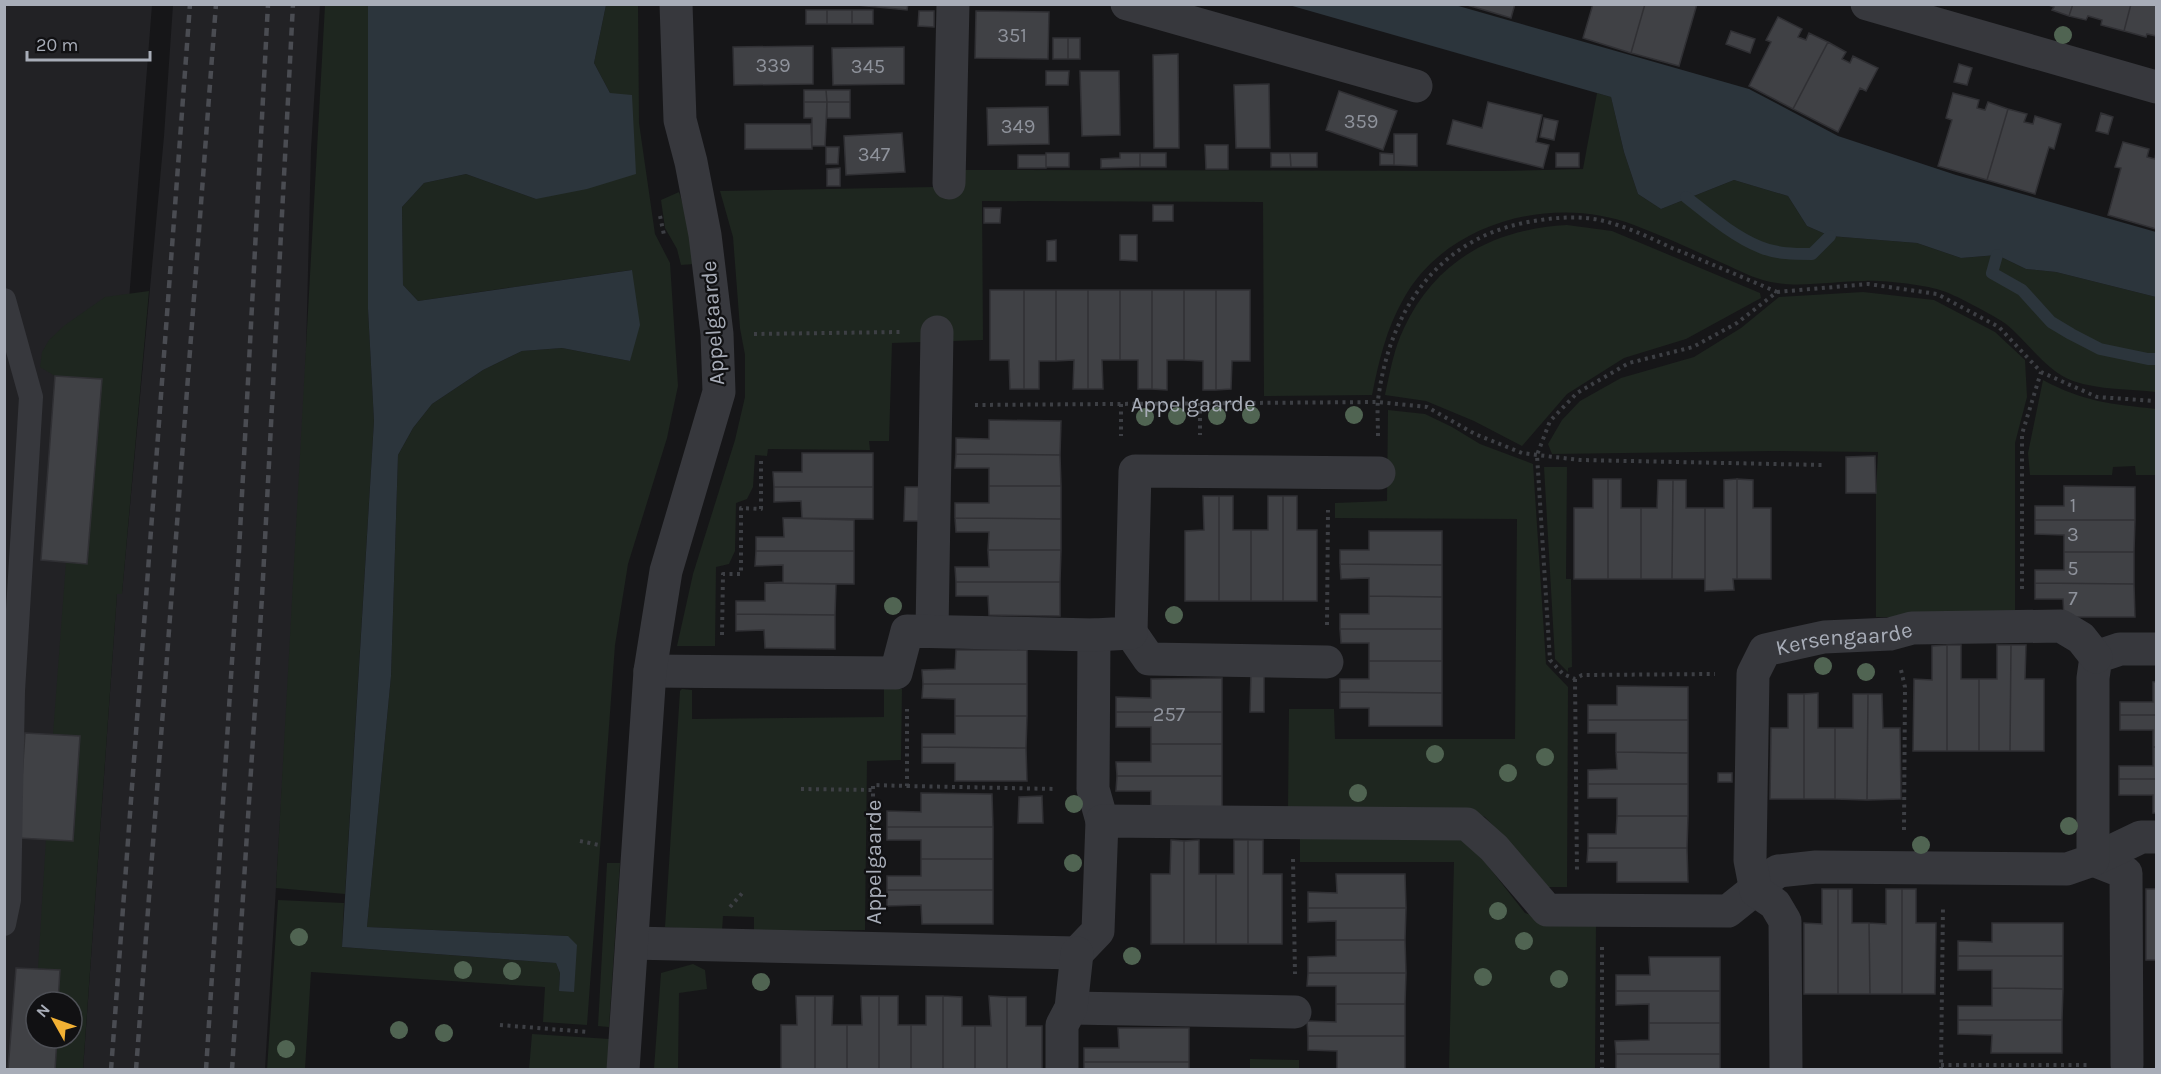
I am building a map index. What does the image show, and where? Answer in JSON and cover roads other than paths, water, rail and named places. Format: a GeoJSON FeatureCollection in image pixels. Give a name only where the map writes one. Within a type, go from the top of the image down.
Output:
{"type":"FeatureCollection","features":[{"type":"Feature","properties":{"kind":"street","name":"Appelgaarde"},"geometry":{"type":"LineString","coordinates":[[623,1070],[650,671],[666,571],[719,392],[717,334],[705,235],[691,162],[680,120],[676,4]]}},
{"type":"Feature","properties":{"kind":"street"},"geometry":{"type":"LineString","coordinates":[[949,183],[953,4]]}},
{"type":"Feature","properties":{"kind":"street"},"geometry":{"type":"LineString","coordinates":[[1127,4],[1416,86]]}},
{"type":"Feature","properties":{"kind":"street"},"geometry":{"type":"LineString","coordinates":[[1867,4],[2157,87]]}},
{"type":"Feature","properties":{"kind":"street"},"geometry":{"type":"LineString","coordinates":[[932,631],[937,332]]}},
{"type":"Feature","properties":{"kind":"street"},"geometry":{"type":"LineString","coordinates":[[1327,662],[1149,659],[1131,633],[1135,471],[1379,473]]}},
{"type":"Feature","properties":{"kind":"street","name":"Kersengaarde"},"geometry":{"type":"LineString","coordinates":[[1756,891],[1750,860],[1754,674],[1765,650],[1824,637],[1890,634],[1912,628],[2061,626],[2081,638],[2096,657]]}},
{"type":"Feature","properties":{"kind":"street"},"geometry":{"type":"LineString","coordinates":[[650,671],[896,673],[907,631],[1094,635],[1131,633]]}},
{"type":"Feature","properties":{"kind":"street"},"geometry":{"type":"LineString","coordinates":[[1062,1070],[1062,1025],[1071,1008],[1077,953],[1098,931],[1102,821],[1093,789],[1094,635]]}},
{"type":"Feature","properties":{"kind":"street"},"geometry":{"type":"LineString","coordinates":[[2093,861],[2093,678],[2096,657],[2120,649],[2157,649]]}},
{"type":"Feature","properties":{"kind":"street"},"geometry":{"type":"LineString","coordinates":[[1102,821],[1467,824],[1494,848],[1547,910],[1590,911],[1728,911],[1778,872],[1816,867],[2067,869],[2093,861],[2141,837],[2157,837]]}},
{"type":"Feature","properties":{"kind":"street"},"geometry":{"type":"LineString","coordinates":[[2093,861],[2126,873],[2127,1065]]}},
{"type":"Feature","properties":{"kind":"street"},"geometry":{"type":"LineString","coordinates":[[1756,891],[1775,904],[1785,921],[1786,1070]]}},
{"type":"Feature","properties":{"kind":"street","name":"Appelgaarde"},"geometry":{"type":"LineString","coordinates":[[632,943],[1077,953]]}},
{"type":"Feature","properties":{"kind":"street"},"geometry":{"type":"LineString","coordinates":[[1071,1008],[1295,1012]]}},
{"type":"Feature","properties":{"kind":"lane"},"geometry":{"type":"LineString","coordinates":[[4,300],[31,397],[13,692],[7,906],[4,924]]}},
{"type":"Feature","properties":{"kind":"waterway"},"geometry":{"type":"LineString","coordinates":[[1686,197],[1740,237],[1772,251],[1812,254],[1830,236]]}},
{"type":"Feature","properties":{"kind":"waterway"},"geometry":{"type":"LineString","coordinates":[[1997,255],[1992,273],[2022,290],[2051,322],[2100,349],[2156,359]]}},
{"type":"Feature","properties":{"kind":"railway"},"geometry":{"type":"LineString","coordinates":[[111,1070],[190,4]]}},
{"type":"Feature","properties":{"kind":"railway"},"geometry":{"type":"LineString","coordinates":[[136,1070],[216,4]]}},
{"type":"Feature","properties":{"kind":"railway"},"geometry":{"type":"LineString","coordinates":[[206,1070],[239,551],[268,4]]}},
{"type":"Feature","properties":{"kind":"railway"},"geometry":{"type":"LineString","coordinates":[[232,1070],[262,597],[293,4]]}}]}
